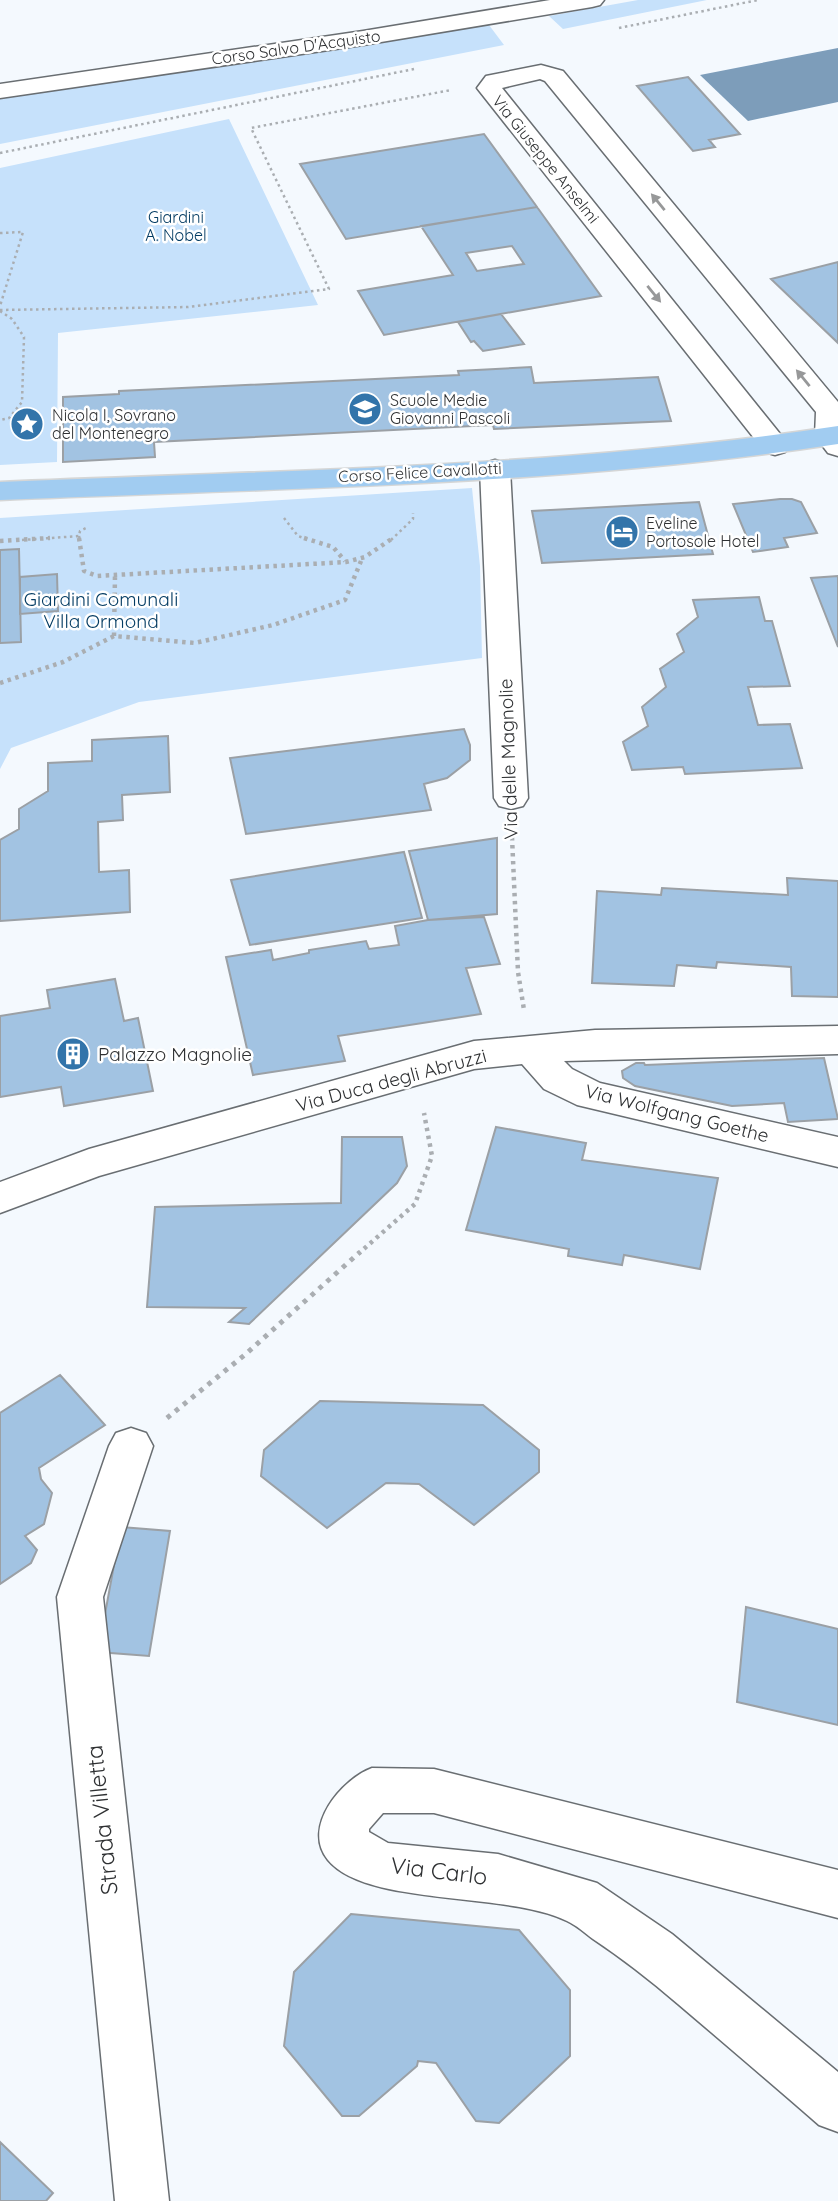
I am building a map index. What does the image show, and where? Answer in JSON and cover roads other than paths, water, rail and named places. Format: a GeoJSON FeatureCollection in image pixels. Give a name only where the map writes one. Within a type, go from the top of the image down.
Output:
{"type":"FeatureCollection","features":[{"type":"Feature","properties":{"kind":"main road","name":"Corso Felice Cavallotti"},"geometry":{"type":"LineString","coordinates":[[0,491],[495,469],[836,439]]}},
{"type":"Feature","properties":{"kind":"street","name":"Corso Salvo D'Acquisto"},"geometry":{"type":"LineString","coordinates":[[0,91],[363,38],[592,0]]}},
{"type":"Feature","properties":{"kind":"street","name":"Via Giuseppe Anselmi"},"geometry":{"type":"LineString","coordinates":[[775,446],[489,88],[495,81],[541,72],[554,76],[830,411],[836,439]]}},
{"type":"Feature","properties":{"kind":"street","name":"Via delle Magnolie"},"geometry":{"type":"LineString","coordinates":[[495,469],[511,798]]}},
{"type":"Feature","properties":{"kind":"street","name":"Via Duca degli Abruzzi"},"geometry":{"type":"LineString","coordinates":[[0,1198],[89,1164],[474,1055],[647,1042],[838,1040]]}},
{"type":"Feature","properties":{"kind":"street","name":"Via Wolfgang Goethe"},"geometry":{"type":"LineString","coordinates":[[530,1049],[558,1079],[591,1096],[838,1152]]}},
{"type":"Feature","properties":{"kind":"street","name":"Strada Villetta"},"geometry":{"type":"LineString","coordinates":[[131,1446],[80,1597],[142,2201]]}},
{"type":"Feature","properties":{"kind":"street","name":"Via Carlo"},"geometry":{"type":"LineString","coordinates":[[838,1894],[434,1791],[372,1790],[345,1821],[345,1843],[363,1856],[385,1866],[498,1878],[579,1900],[654,1951],[838,2106]]}},
{"type":"Feature","properties":{"kind":"place","name":"Scuole Medie Giovanni Pascoli"},"geometry":{"type":"Point","coordinates":[365,409]}},
{"type":"Feature","properties":{"kind":"place","name":"Nicola I, Sovrano del Montenegro"},"geometry":{"type":"Point","coordinates":[27,424]}},
{"type":"Feature","properties":{"kind":"place","name":"Eveline Portosole Hotel"},"geometry":{"type":"Point","coordinates":[622,532]}},
{"type":"Feature","properties":{"kind":"place","name":"Palazzo Magnolie"},"geometry":{"type":"Point","coordinates":[73,1054]}},
{"type":"Feature","properties":{"kind":"park label","name":"Giardini A. Nobel"},"geometry":{"type":"Point","coordinates":[176,226]}},
{"type":"Feature","properties":{"kind":"park label","name":"Giardini Comunali Villa Ormond"},"geometry":{"type":"Point","coordinates":[101,610]}}]}
